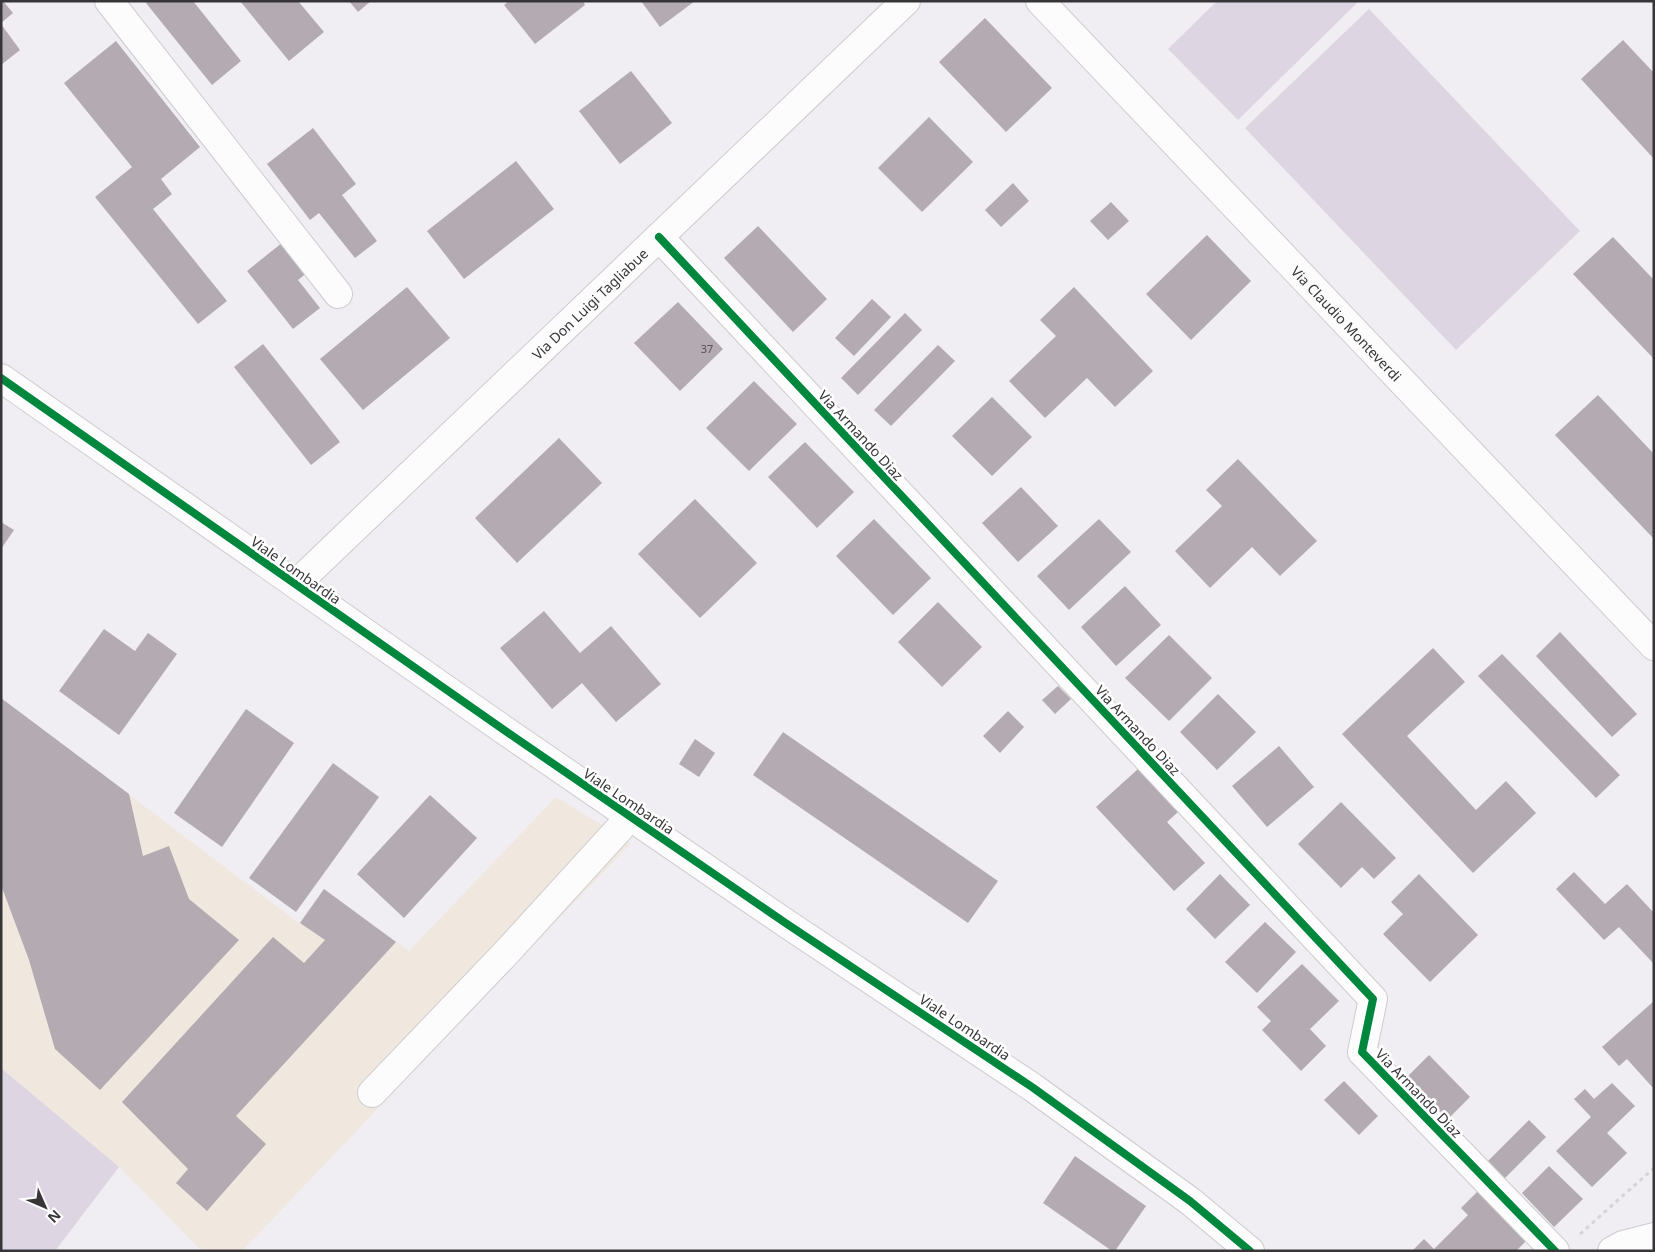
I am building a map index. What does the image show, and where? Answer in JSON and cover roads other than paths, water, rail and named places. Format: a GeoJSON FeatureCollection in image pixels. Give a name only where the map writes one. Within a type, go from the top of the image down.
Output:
{"type":"FeatureCollection","features":[{"type":"Feature","properties":{"kind":"street"},"geometry":{"type":"LineString","coordinates":[[109,1],[338,294]]}},
{"type":"Feature","properties":{"kind":"street","name":"Via Don Luigi Tagliabue"},"geometry":{"type":"LineString","coordinates":[[296,584],[906,1]]}},
{"type":"Feature","properties":{"kind":"street","name":"Via Claudio Monteverdi"},"geometry":{"type":"LineString","coordinates":[[1040,1],[1654,646]]}},
{"type":"Feature","properties":{"kind":"street","name":"Via Armando Diaz"},"geometry":{"type":"LineString","coordinates":[[659,237],[1373,999],[1362,1052],[1565,1244]]}},
{"type":"Feature","properties":{"kind":"street","name":"Viale Lombardia"},"geometry":{"type":"LineString","coordinates":[[1,378],[630,817],[786,924],[1032,1087],[1190,1201],[1246,1249]]}},
{"type":"Feature","properties":{"kind":"street"},"geometry":{"type":"LineString","coordinates":[[372,1093],[506,952],[630,817]]}},
{"type":"Feature","properties":{"kind":"street"},"geometry":{"type":"LineString","coordinates":[[1612,1251],[1623,1245],[1654,1237]]}}]}
